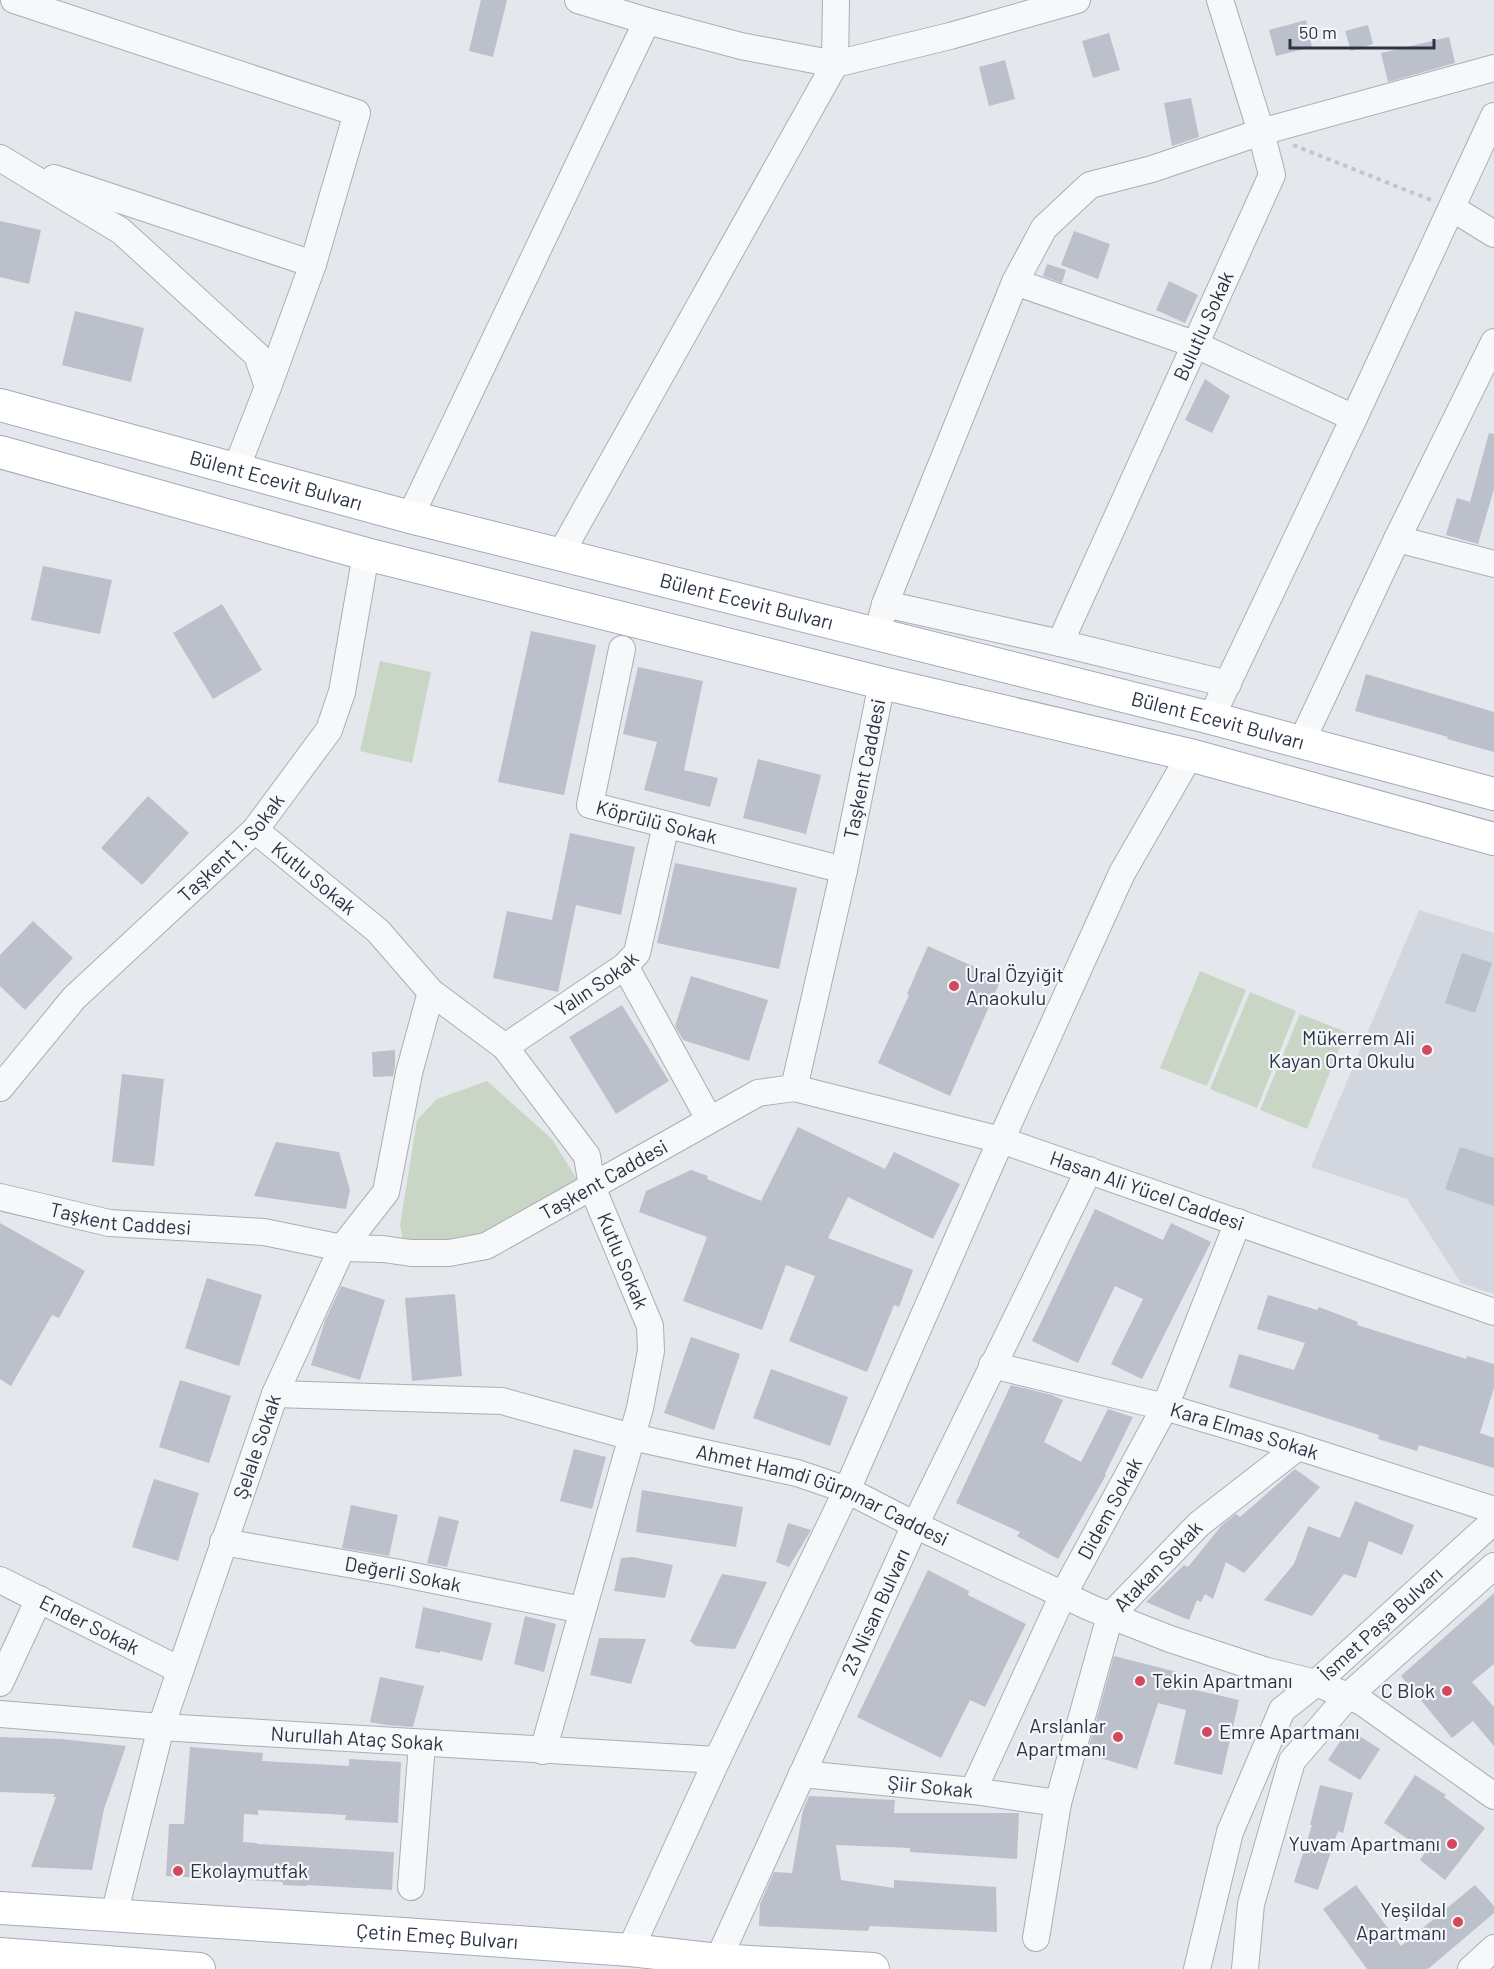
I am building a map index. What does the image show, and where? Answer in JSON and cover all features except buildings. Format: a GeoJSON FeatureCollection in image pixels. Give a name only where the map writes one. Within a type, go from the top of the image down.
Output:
{"type":"FeatureCollection","features":[{"type":"Feature","properties":{"kind":"main road","name":"Bülent Ecevit Bulvarı"},"geometry":{"type":"LineString","coordinates":[[0,405],[410,517],[1211,718],[1494,794]]}},
{"type":"Feature","properties":{"kind":"main road","name":"Bülent Ecevit Bulvarı"},"geometry":{"type":"LineString","coordinates":[[0,452],[366,554],[882,683],[1190,755],[1494,839]]}},
{"type":"Feature","properties":{"kind":"main road","name":"Çetin Emeç Bulvarı"},"geometry":{"type":"LineString","coordinates":[[0,1908],[630,1950],[718,1960],[873,1969]]}},
{"type":"Feature","properties":{"kind":"main road"},"geometry":{"type":"LineString","coordinates":[[0,1954],[99,1966],[199,1969]]}},
{"type":"Feature","properties":{"kind":"street"},"geometry":{"type":"LineString","coordinates":[[14,0],[357,113],[312,264],[236,469]]}},
{"type":"Feature","properties":{"kind":"street"},"geometry":{"type":"LineString","coordinates":[[578,0],[741,46],[835,64],[950,36],[1077,0]]}},
{"type":"Feature","properties":{"kind":"street"},"geometry":{"type":"LineString","coordinates":[[560,555],[835,64],[836,0]]}},
{"type":"Feature","properties":{"kind":"street","name":"Bulutlu Sokak"},"geometry":{"type":"LineString","coordinates":[[1060,643],[1272,176],[1261,132],[1220,0]]}},
{"type":"Feature","properties":{"kind":"street"},"geometry":{"type":"LineString","coordinates":[[410,517],[647,21]]}},
{"type":"Feature","properties":{"kind":"street"},"geometry":{"type":"LineString","coordinates":[[878,634],[885,604],[1015,282],[1044,228],[1090,185],[1152,169],[1261,132],[1494,68]]}},
{"type":"Feature","properties":{"kind":"street"},"geometry":{"type":"LineString","coordinates":[[1211,718],[1494,116]]}},
{"type":"Feature","properties":{"kind":"street"},"geometry":{"type":"LineString","coordinates":[[5,161],[312,264]]}},
{"type":"Feature","properties":{"kind":"street"},"geometry":{"type":"LineString","coordinates":[[5,161],[121,231],[257,355],[268,387]]}},
{"type":"Feature","properties":{"kind":"street"},"geometry":{"type":"LineString","coordinates":[[1452,208],[1494,234]]}},
{"type":"Feature","properties":{"kind":"street"},"geometry":{"type":"LineString","coordinates":[[1015,282],[1194,344],[1354,418]]}},
{"type":"Feature","properties":{"kind":"street"},"geometry":{"type":"LineString","coordinates":[[1301,743],[1397,539],[1494,342]]}},
{"type":"Feature","properties":{"kind":"street"},"geometry":{"type":"LineString","coordinates":[[1397,539],[1494,564]]}},
{"type":"Feature","properties":{"kind":"street","name":"Taşkent 1. Sokak"},"geometry":{"type":"LineString","coordinates":[[0,1088],[75,998],[255,830],[328,730],[342,692],[366,554]]}},
{"type":"Feature","properties":{"kind":"street"},"geometry":{"type":"LineString","coordinates":[[885,604],[1228,684]]}},
{"type":"Feature","properties":{"kind":"street","name":"Köprülü Sokak"},"geometry":{"type":"LineString","coordinates":[[622,649],[590,805],[844,870]]}},
{"type":"Feature","properties":{"kind":"street","name":"Taşkent Caddesi"},"geometry":{"type":"LineString","coordinates":[[0,1197],[109,1223],[264,1232],[342,1248],[449,1253],[486,1246],[758,1093],[794,1088],[844,870],[882,683]]}},
{"type":"Feature","properties":{"kind":"street"},"geometry":{"type":"LineString","coordinates":[[630,1950],[717,1761],[848,1490],[1001,1140],[1122,873],[1190,755]]}},
{"type":"Feature","properties":{"kind":"street","name":"Yalın Sokak"},"geometry":{"type":"LineString","coordinates":[[505,1047],[625,966],[637,953],[666,825]]}},
{"type":"Feature","properties":{"kind":"street","name":"Kutlu Sokak"},"geometry":{"type":"LineString","coordinates":[[255,830],[378,931],[431,992],[505,1047],[587,1156],[592,1187],[650,1326],[651,1351],[640,1408],[543,1751]]}},
{"type":"Feature","properties":{"kind":"street"},"geometry":{"type":"LineString","coordinates":[[625,966],[709,1119]]}},
{"type":"Feature","properties":{"kind":"street","name":"Şelale Sokak"},"geometry":{"type":"LineString","coordinates":[[114,1915],[160,1727],[275,1394],[342,1248],[386,1192],[410,1073],[431,992]]}},
{"type":"Feature","properties":{"kind":"street","name":"Hasan Ali Yücel Caddesi"},"geometry":{"type":"LineString","coordinates":[[794,1088],[1001,1140],[1494,1312]]}},
{"type":"Feature","properties":{"kind":"street","name":"23 Nisan Bulvarı"},"geometry":{"type":"LineString","coordinates":[[718,1960],[915,1525],[1089,1170]]}},
{"type":"Feature","properties":{"kind":"street","name":"Didem Sokak"},"geometry":{"type":"LineString","coordinates":[[973,1791],[1062,1595],[1165,1407],[1238,1222]]}},
{"type":"Feature","properties":{"kind":"street","name":"Kara Elmas Sokak"},"geometry":{"type":"LineString","coordinates":[[992,1365],[1165,1407],[1494,1510]]}},
{"type":"Feature","properties":{"kind":"street","name":"Ahmet Hamdi Gürpınar Caddesi"},"geometry":{"type":"LineString","coordinates":[[275,1394],[502,1401],[632,1437],[798,1473],[848,1490],[915,1525],[1110,1616],[1170,1639],[1267,1671],[1316,1683],[1362,1702],[1494,1796]]}},
{"type":"Feature","properties":{"kind":"street","name":"Atakan Sokak"},"geometry":{"type":"LineString","coordinates":[[1036,1938],[1058,1803],[1110,1616],[1199,1524],[1298,1447]]}},
{"type":"Feature","properties":{"kind":"street","name":"İsmet Paşa Bulvarı"},"geometry":{"type":"LineString","coordinates":[[1197,1969],[1230,1832],[1282,1710],[1316,1683],[1494,1521]]}},
{"type":"Feature","properties":{"kind":"street","name":"Değerli Sokak"},"geometry":{"type":"LineString","coordinates":[[223,1542],[394,1572],[582,1610]]}},
{"type":"Feature","properties":{"kind":"street","name":"İsmet Paşa Bulvarı"},"geometry":{"type":"LineString","coordinates":[[1245,1969],[1251,1904],[1292,1761],[1347,1697],[1494,1566]]}},
{"type":"Feature","properties":{"kind":"street","name":"Ender Sokak"},"geometry":{"type":"LineString","coordinates":[[0,1580],[180,1670]]}},
{"type":"Feature","properties":{"kind":"street"},"geometry":{"type":"LineString","coordinates":[[0,1683],[39,1599]]}},
{"type":"Feature","properties":{"kind":"street","name":"Nurullah Ataç Sokak"},"geometry":{"type":"LineString","coordinates":[[0,1714],[160,1727],[717,1761]]}},
{"type":"Feature","properties":{"kind":"street"},"geometry":{"type":"LineString","coordinates":[[411,1887],[422,1744]]}},
{"type":"Feature","properties":{"kind":"street","name":"Şiir Sokak"},"geometry":{"type":"LineString","coordinates":[[802,1774],[973,1791],[1058,1803]]}},
{"type":"Feature","properties":{"kind":"street"},"geometry":{"type":"LineString","coordinates":[[1471,1969],[1494,1948]]}},
{"type":"Feature","properties":{"kind":"path"},"geometry":{"type":"LineString","coordinates":[[1261,132],[1452,208]]}},
{"type":"Feature","properties":{"kind":"shaded area","name":"Mükerrem Ali Kayan Orta Okulu"},"geometry":{"type":"Polygon","coordinates":[[[1419,910],[1494,933],[1494,1294],[1461,1283],[1407,1199],[1311,1167],[1419,910]]]}},
{"type":"Feature","properties":{"kind":"green space"},"geometry":{"type":"Polygon","coordinates":[[[380,661],[431,672],[412,763],[360,751],[380,661]]]}},
{"type":"Feature","properties":{"kind":"green space"},"geometry":{"type":"Polygon","coordinates":[[[1200,971],[1246,990],[1207,1086],[1160,1068],[1200,971]]]}},
{"type":"Feature","properties":{"kind":"green space"},"geometry":{"type":"Polygon","coordinates":[[[1250,992],[1296,1011],[1257,1108],[1210,1089],[1250,992]]]}},
{"type":"Feature","properties":{"kind":"green space"},"geometry":{"type":"Polygon","coordinates":[[[1300,1014],[1346,1032],[1307,1129],[1260,1110],[1300,1014]]]}},
{"type":"Feature","properties":{"kind":"green space"},"geometry":{"type":"Polygon","coordinates":[[[487,1081],[552,1139],[580,1184],[484,1240],[403,1241],[400,1225],[417,1120],[437,1099],[487,1081]]]}},
{"type":"Feature","properties":{"kind":"place","name":"Ural Özyiğit Anaokulu"},"geometry":{"type":"Point","coordinates":[954,986]}},
{"type":"Feature","properties":{"kind":"place","name":"Mükerrem Ali Kayan Orta Okulu"},"geometry":{"type":"Point","coordinates":[1427,1050]}},
{"type":"Feature","properties":{"kind":"place","name":"Tekin Apartmanı"},"geometry":{"type":"Point","coordinates":[1140,1681]}},
{"type":"Feature","properties":{"kind":"place","name":"C Blok"},"geometry":{"type":"Point","coordinates":[1447,1691]}},
{"type":"Feature","properties":{"kind":"place","name":"Emre Apartmanı"},"geometry":{"type":"Point","coordinates":[1207,1732]}},
{"type":"Feature","properties":{"kind":"place","name":"Arslanlar Apartmanı"},"geometry":{"type":"Point","coordinates":[1118,1737]}},
{"type":"Feature","properties":{"kind":"place","name":"Yuvam Apartmanı"},"geometry":{"type":"Point","coordinates":[1452,1844]}},
{"type":"Feature","properties":{"kind":"place","name":"Ekolaymutfak"},"geometry":{"type":"Point","coordinates":[178,1871]}},
{"type":"Feature","properties":{"kind":"place","name":"Yeşildal Apartmanı"},"geometry":{"type":"Point","coordinates":[1458,1922]}}]}
